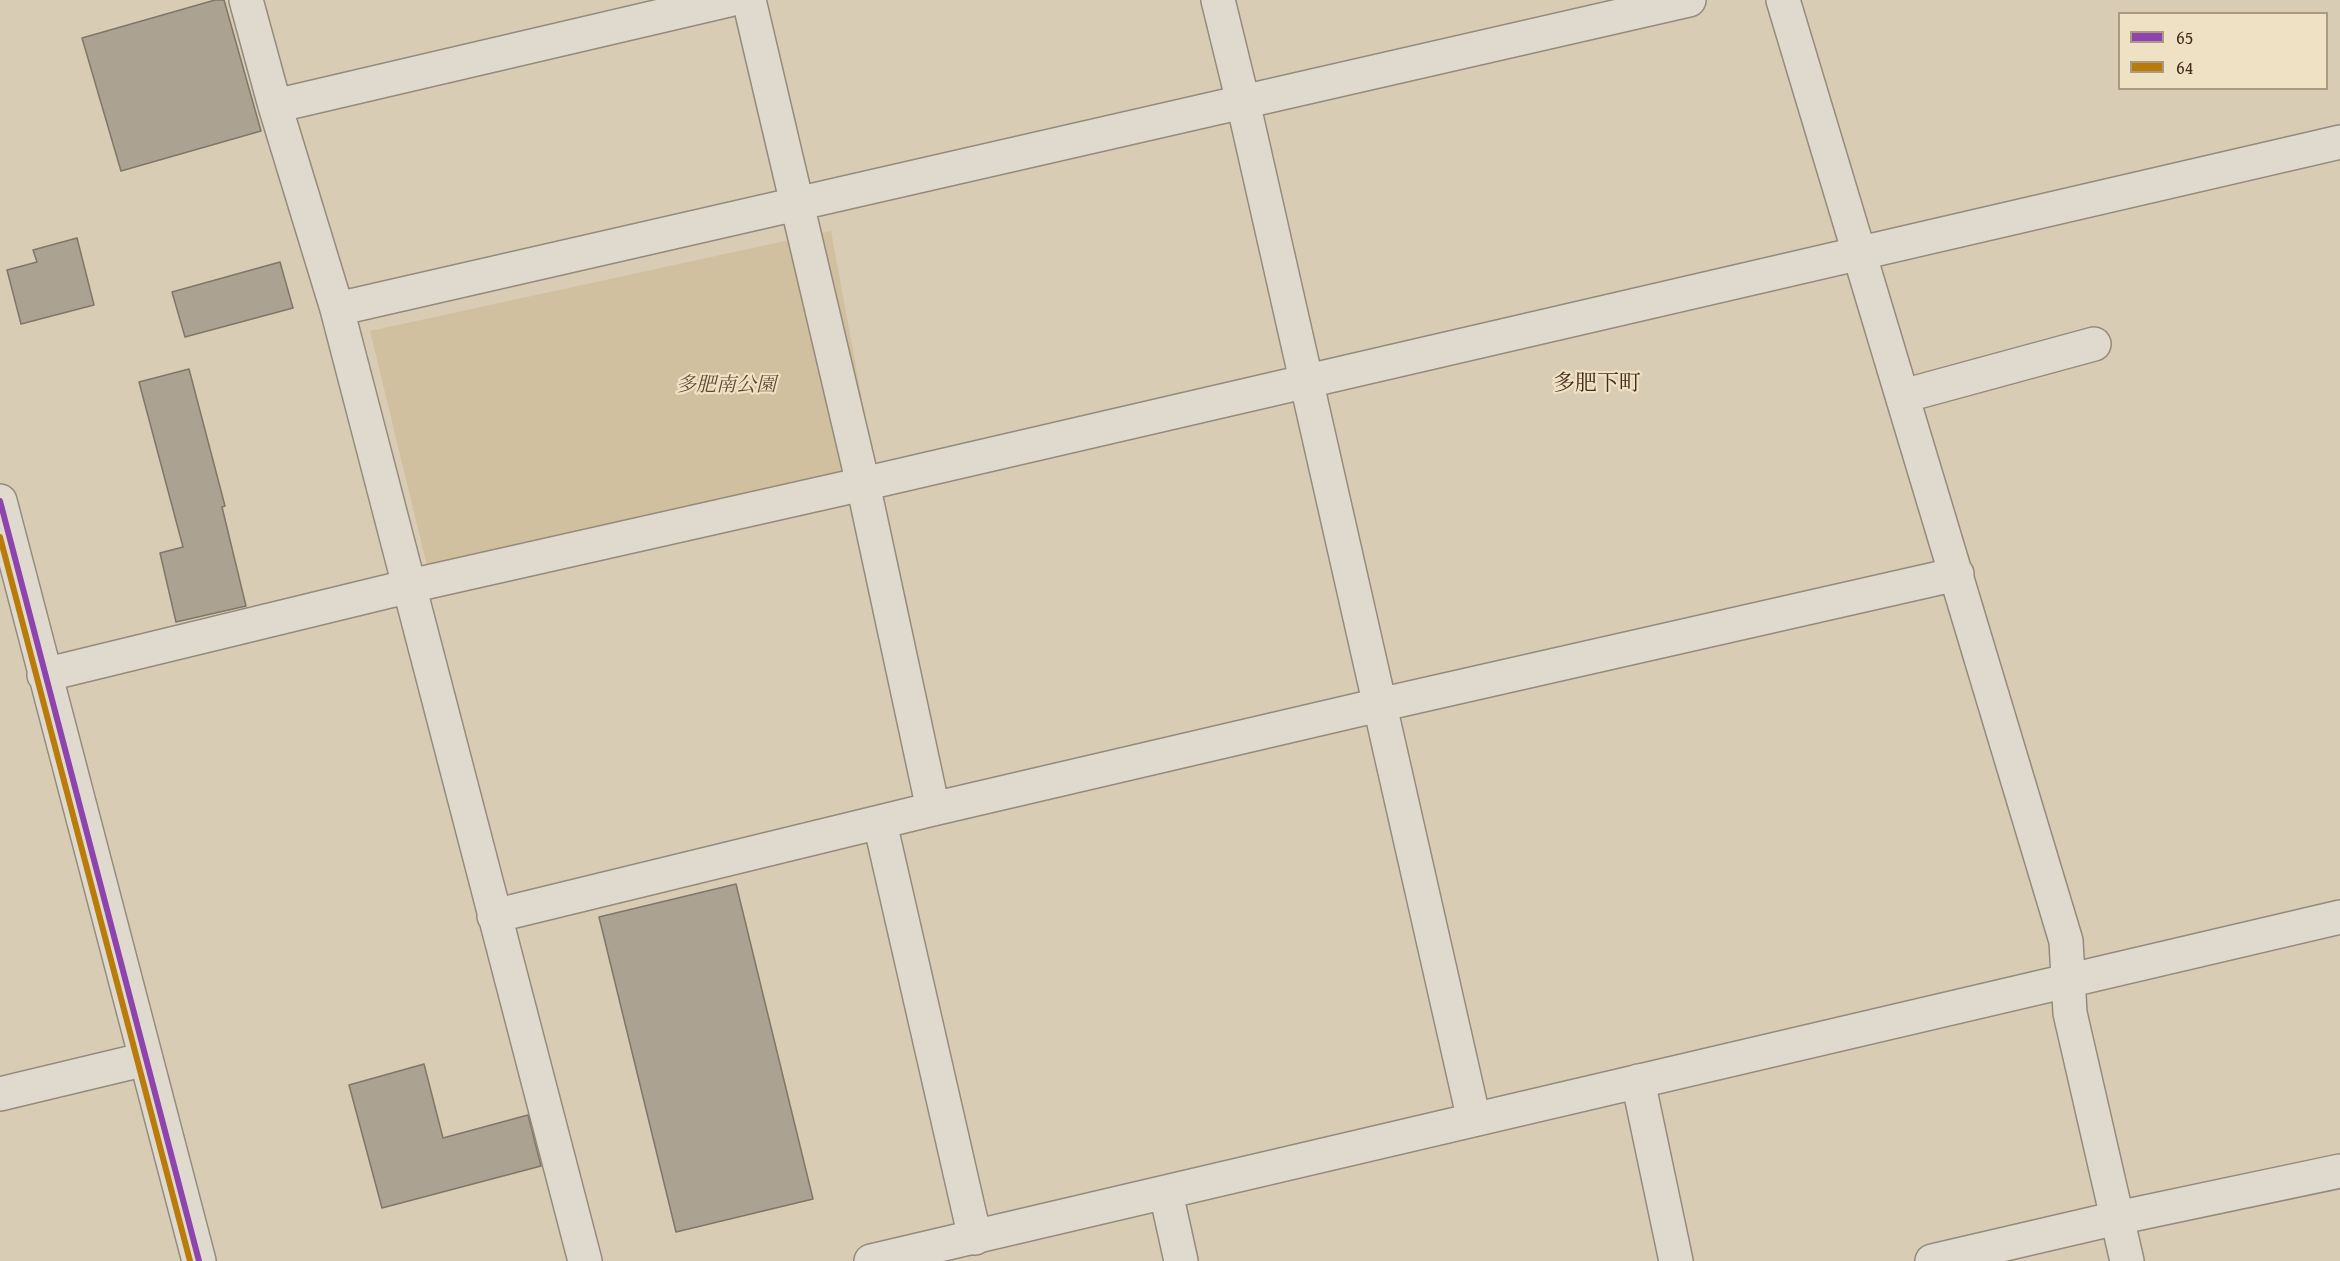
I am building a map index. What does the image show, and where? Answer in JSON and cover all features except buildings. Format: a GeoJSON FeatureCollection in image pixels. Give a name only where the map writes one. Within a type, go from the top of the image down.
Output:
{"type":"FeatureCollection","features":[{"type":"Feature","properties":{"kind":"street"},"geometry":{"type":"LineString","coordinates":[[246,0],[275,106],[337,309],[585,1261]]}},
{"type":"Feature","properties":{"kind":"street"},"geometry":{"type":"LineString","coordinates":[[275,106],[729,0]]}},
{"type":"Feature","properties":{"kind":"street"},"geometry":{"type":"LineString","coordinates":[[749,0],[863,484],[933,809]]}},
{"type":"Feature","properties":{"kind":"street"},"geometry":{"type":"LineString","coordinates":[[1218,0],[1473,1120]]}},
{"type":"Feature","properties":{"kind":"street"},"geometry":{"type":"LineString","coordinates":[[337,309],[1689,0]]}},
{"type":"Feature","properties":{"kind":"street"},"geometry":{"type":"LineString","coordinates":[[1783,0],[2066,941],[2070,1013],[2127,1261]]}},
{"type":"Feature","properties":{"kind":"street"},"geometry":{"type":"LineString","coordinates":[[44,675],[410,586],[863,484],[2340,142]]}},
{"type":"Feature","properties":{"kind":"street"},"geometry":{"type":"LineString","coordinates":[[1903,396],[2094,344]]}},
{"type":"Feature","properties":{"kind":"street"},"geometry":{"type":"LineString","coordinates":[[0,501],[199,1261]]}},
{"type":"Feature","properties":{"kind":"street"},"geometry":{"type":"LineString","coordinates":[[494,916],[933,809],[1957,574]]}},
{"type":"Feature","properties":{"kind":"street"},"geometry":{"type":"LineString","coordinates":[[880,823],[975,1238]]}},
{"type":"Feature","properties":{"kind":"street"},"geometry":{"type":"LineString","coordinates":[[871,1261],[2340,917]]}},
{"type":"Feature","properties":{"kind":"street"},"geometry":{"type":"LineString","coordinates":[[0,1094],[146,1059]]}},
{"type":"Feature","properties":{"kind":"street"},"geometry":{"type":"LineString","coordinates":[[1638,1081],[1676,1261]]}},
{"type":"Feature","properties":{"kind":"street"},"geometry":{"type":"LineString","coordinates":[[1932,1261],[2117,1218],[2340,1171]]}},
{"type":"Feature","properties":{"kind":"street"},"geometry":{"type":"LineString","coordinates":[[1166,1193],[1181,1261]]}},
{"type":"Feature","properties":{"kind":"green space","name":"多肥南公園"},"geometry":{"type":"Polygon","coordinates":[[[831,231],[878,487],[428,570],[370,331],[831,231]]]}},
{"type":"Feature","properties":{"kind":"transit line","name":"65"},"geometry":{"type":"LineString","coordinates":[[0,501],[199,1261]]}},
{"type":"Feature","properties":{"kind":"transit line","name":"64"},"geometry":{"type":"LineString","coordinates":[[0,537],[190,1261]]}},
{"type":"Feature","properties":{"kind":"district","name":"多肥下町"},"geometry":{"type":"Point","coordinates":[1597,384]}}]}
